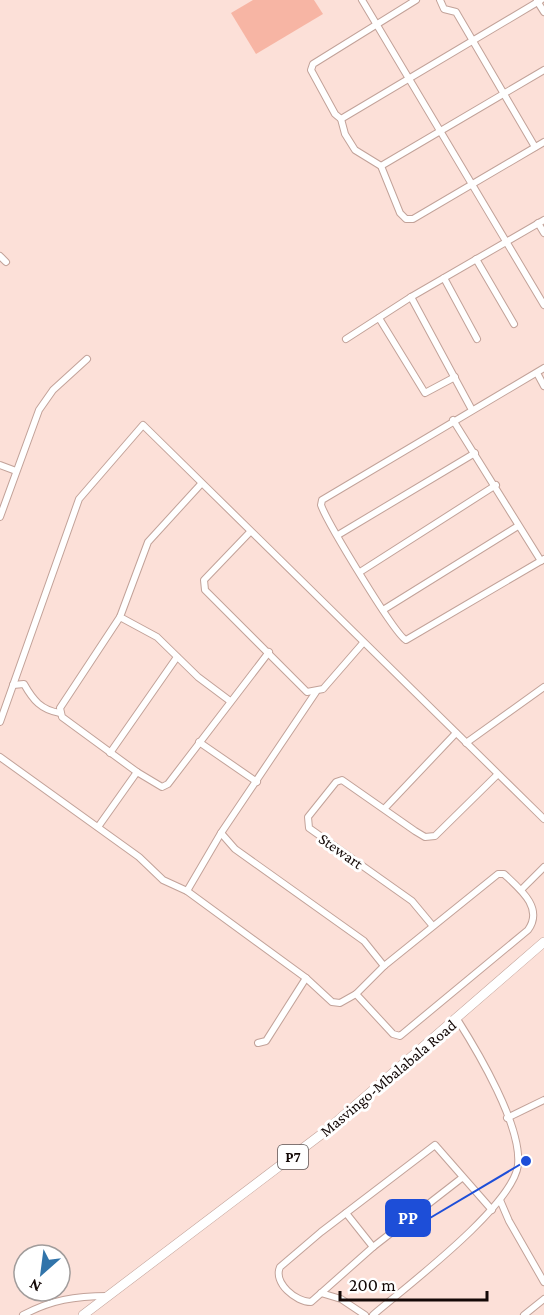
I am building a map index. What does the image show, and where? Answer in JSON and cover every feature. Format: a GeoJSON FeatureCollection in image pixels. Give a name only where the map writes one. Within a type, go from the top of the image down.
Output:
{"type":"FeatureCollection","features":[{"type":"Feature","properties":{"kind":"highway","name":"Masvingo-Mbalabala Road"},"geometry":{"type":"LineString","coordinates":[[83,1315],[327,1130],[544,942]]}},
{"type":"Feature","properties":{"kind":"street"},"geometry":{"type":"LineString","coordinates":[[362,0],[544,305]]}},
{"type":"Feature","properties":{"kind":"street"},"geometry":{"type":"LineString","coordinates":[[416,0],[313,64],[311,70],[335,114],[341,119],[345,134],[355,150],[381,166],[400,213],[406,219],[413,219],[544,142]]}},
{"type":"Feature","properties":{"kind":"street"},"geometry":{"type":"LineString","coordinates":[[440,0],[444,9],[456,12],[475,41],[535,147]]}},
{"type":"Feature","properties":{"kind":"street"},"geometry":{"type":"LineString","coordinates":[[341,119],[539,1],[544,12]]}},
{"type":"Feature","properties":{"kind":"street"},"geometry":{"type":"LineString","coordinates":[[381,166],[544,70]]}},
{"type":"Feature","properties":{"kind":"street"},"geometry":{"type":"LineString","coordinates":[[346,339],[411,297],[541,221],[544,233]]}},
{"type":"Feature","properties":{"kind":"street"},"geometry":{"type":"LineString","coordinates":[[0,256],[6,262]]}},
{"type":"Feature","properties":{"kind":"street"},"geometry":{"type":"LineString","coordinates":[[476,259],[513,324]]}},
{"type":"Feature","properties":{"kind":"street"},"geometry":{"type":"LineString","coordinates":[[444,278],[477,339]]}},
{"type":"Feature","properties":{"kind":"street"},"geometry":{"type":"LineString","coordinates":[[411,297],[472,410]]}},
{"type":"Feature","properties":{"kind":"street"},"geometry":{"type":"LineString","coordinates":[[379,318],[425,393],[455,377]]}},
{"type":"Feature","properties":{"kind":"street"},"geometry":{"type":"LineString","coordinates":[[0,517],[39,411],[53,390],[87,359]]}},
{"type":"Feature","properties":{"kind":"street"},"geometry":{"type":"LineString","coordinates":[[453,420],[496,485],[518,526],[542,560],[411,639],[400,638],[322,509],[322,500],[453,420],[544,368]]}},
{"type":"Feature","properties":{"kind":"street"},"geometry":{"type":"LineString","coordinates":[[537,373],[544,386]]}},
{"type":"Feature","properties":{"kind":"street"},"geometry":{"type":"LineString","coordinates":[[0,722],[79,499],[143,425],[497,775],[543,816]]}},
{"type":"Feature","properties":{"kind":"street"},"geometry":{"type":"LineString","coordinates":[[338,535],[475,453]]}},
{"type":"Feature","properties":{"kind":"street"},"geometry":{"type":"LineString","coordinates":[[0,465],[16,471]]}},
{"type":"Feature","properties":{"kind":"street"},"geometry":{"type":"LineString","coordinates":[[201,484],[148,542],[120,617],[60,708],[60,713],[62,717],[137,772],[162,787],[168,784],[269,652]]}},
{"type":"Feature","properties":{"kind":"street"},"geometry":{"type":"LineString","coordinates":[[360,572],[496,485]]}},
{"type":"Feature","properties":{"kind":"street"},"geometry":{"type":"LineString","coordinates":[[383,610],[518,526]]}},
{"type":"Feature","properties":{"kind":"street"},"geometry":{"type":"LineString","coordinates":[[250,532],[204,580],[204,590],[307,692],[323,689],[363,644]]}},
{"type":"Feature","properties":{"kind":"street"},"geometry":{"type":"LineString","coordinates":[[120,617],[157,637],[198,677],[230,701]]}},
{"type":"Feature","properties":{"kind":"street"},"geometry":{"type":"LineString","coordinates":[[111,753],[177,657]]}},
{"type":"Feature","properties":{"kind":"street"},"geometry":{"type":"LineString","coordinates":[[13,684],[24,684],[34,702],[49,711],[60,713]]}},
{"type":"Feature","properties":{"kind":"street"},"geometry":{"type":"LineString","coordinates":[[466,743],[544,687]]}},
{"type":"Feature","properties":{"kind":"street"},"geometry":{"type":"LineString","coordinates":[[187,891],[221,833],[316,692]]}},
{"type":"Feature","properties":{"kind":"street"},"geometry":{"type":"LineString","coordinates":[[456,733],[385,808],[415,831],[426,837],[435,836],[497,775]]}},
{"type":"Feature","properties":{"kind":"street"},"geometry":{"type":"LineString","coordinates":[[199,742],[256,782]]}},
{"type":"Feature","properties":{"kind":"street"},"geometry":{"type":"LineString","coordinates":[[0,757],[139,857],[163,880],[187,891],[306,978],[336,1005],[356,994],[384,966],[432,925],[498,874],[504,874],[521,890],[535,910],[534,921],[528,930],[400,1036],[393,1035],[356,994]]}},
{"type":"Feature","properties":{"kind":"street"},"geometry":{"type":"LineString","coordinates":[[98,827],[137,772]]}},
{"type":"Feature","properties":{"kind":"street","name":"Stewart"},"geometry":{"type":"LineString","coordinates":[[385,808],[342,780],[336,782],[308,817],[307,823],[309,828],[412,901],[432,925]]}},
{"type":"Feature","properties":{"kind":"street"},"geometry":{"type":"LineString","coordinates":[[221,833],[235,849],[364,941],[384,966]]}},
{"type":"Feature","properties":{"kind":"street"},"geometry":{"type":"LineString","coordinates":[[521,890],[544,867]]}},
{"type":"Feature","properties":{"kind":"street"},"geometry":{"type":"LineString","coordinates":[[258,1042],[266,1041],[306,978]]}},
{"type":"Feature","properties":{"kind":"street"},"geometry":{"type":"LineString","coordinates":[[374,1315],[492,1210],[516,1175],[518,1153],[507,1118],[488,1071],[457,1019]]}},
{"type":"Feature","properties":{"kind":"street"},"geometry":{"type":"LineString","coordinates":[[507,1118],[544,1100]]}},
{"type":"Feature","properties":{"kind":"street"},"geometry":{"type":"LineString","coordinates":[[463,1178],[373,1247],[311,1302],[303,1302],[284,1286],[278,1272],[280,1267],[435,1145],[492,1210]]}},
{"type":"Feature","properties":{"kind":"street"},"geometry":{"type":"LineString","coordinates":[[500,1200],[529,1259],[544,1282]]}},
{"type":"Feature","properties":{"kind":"street"},"geometry":{"type":"LineString","coordinates":[[346,1213],[373,1247]]}},
{"type":"Feature","properties":{"kind":"street"},"geometry":{"type":"LineString","coordinates":[[321,1293],[341,1299],[365,1315]]}},
{"type":"Feature","properties":{"kind":"street"},"geometry":{"type":"LineString","coordinates":[[23,1315],[48,1302],[75,1296],[111,1296]]}},
{"type":"Feature","properties":{"kind":"street"},"geometry":{"type":"LineString","coordinates":[[524,1315],[544,1299]]}},
{"type":"Feature","properties":{"kind":"shaded area"},"geometry":{"type":"Polygon","coordinates":[[[253,0],[314,0],[323,14],[256,54],[231,13],[253,0]]]}},
{"type":"Feature","properties":{"kind":"place","name":"PP"},"geometry":{"type":"Point","coordinates":[526,1161]}}]}
